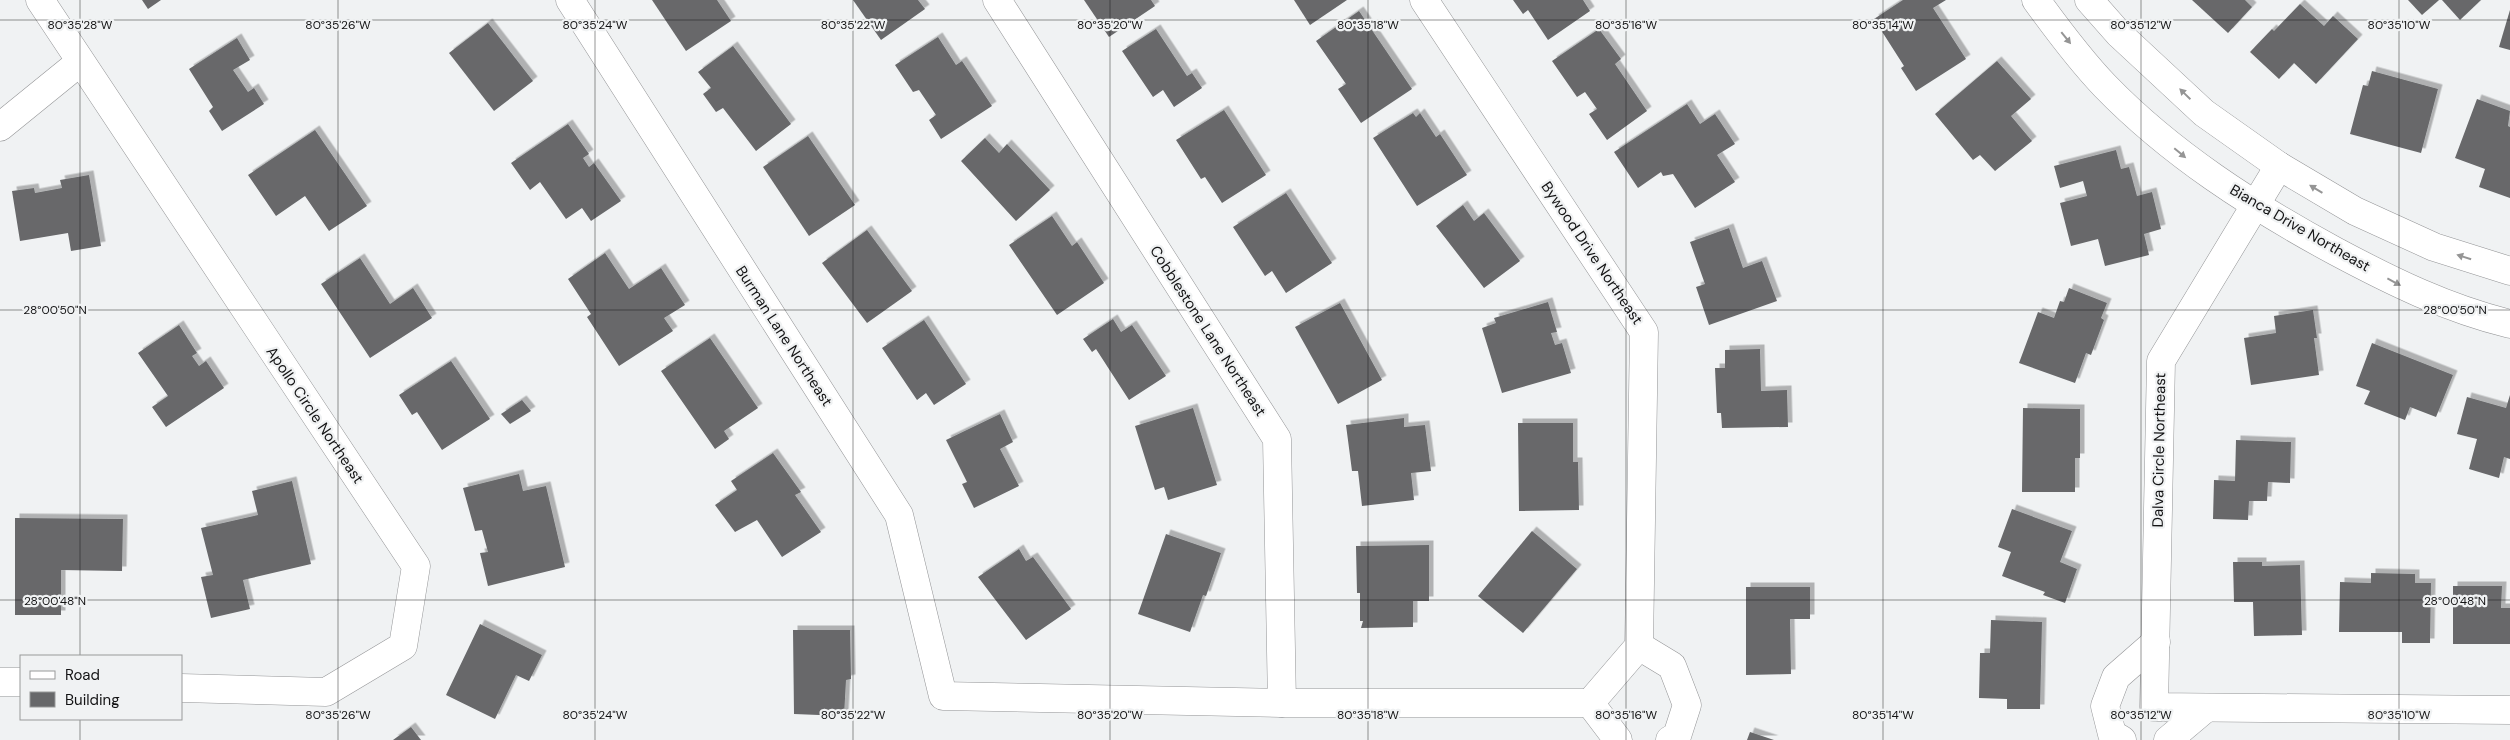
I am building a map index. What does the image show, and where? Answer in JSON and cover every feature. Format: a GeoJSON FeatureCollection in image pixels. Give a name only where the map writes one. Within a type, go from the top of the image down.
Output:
{"type":"FeatureCollection","features":[{"type":"Feature","properties":{"kind":"street","name":"Apollo Circle Northeast"},"geometry":{"type":"LineString","coordinates":[[40,0],[416,566],[403,646],[326,692],[182,688]]}},
{"type":"Feature","properties":{"kind":"street","name":"Burman Lane Northeast"},"geometry":{"type":"LineString","coordinates":[[570,0],[899,515],[942,696],[1282,703]]}},
{"type":"Feature","properties":{"kind":"street","name":"Cobblestone Lane Northeast"},"geometry":{"type":"LineString","coordinates":[[997,0],[1277,439],[1282,703]]}},
{"type":"Feature","properties":{"kind":"street","name":"Bywood Drive Northeast"},"geometry":{"type":"LineString","coordinates":[[1424,0],[1644,332],[1639,646]]}},
{"type":"Feature","properties":{"kind":"street","name":"Bianca Drive Northeast"},"geometry":{"type":"LineString","coordinates":[[2036,0],[2104,86],[2185,157],[2255,205],[2402,287],[2488,319],[2510,324]]}},
{"type":"Feature","properties":{"kind":"street"},"geometry":{"type":"LineString","coordinates":[[2089,0],[2119,34],[2204,113],[2279,166],[2355,211],[2434,247],[2510,272]]}},
{"type":"Feature","properties":{"kind":"street"},"geometry":{"type":"LineString","coordinates":[[0,127],[80,62]]}},
{"type":"Feature","properties":{"kind":"street","name":"Dalva Circle Northeast"},"geometry":{"type":"LineString","coordinates":[[2206,708],[2154,707],[2161,361],[2279,166]]}},
{"type":"Feature","properties":{"kind":"street"},"geometry":{"type":"LineString","coordinates":[[2122,740],[2112,734],[2105,706],[2116,677],[2156,642]]}},
{"type":"Feature","properties":{"kind":"street"},"geometry":{"type":"LineString","coordinates":[[1282,703],[1590,703],[1639,646],[1672,666],[1687,705],[1677,736],[1670,740]]}},
{"type":"Feature","properties":{"kind":"street"},"geometry":{"type":"LineString","coordinates":[[0,682],[20,682]]}},
{"type":"Feature","properties":{"kind":"street"},"geometry":{"type":"LineString","coordinates":[[1590,703],[1618,740]]}},
{"type":"Feature","properties":{"kind":"street"},"geometry":{"type":"LineString","coordinates":[[2168,740],[2206,708],[2510,710]]}},
{"type":"Feature","properties":{"kind":"building"},"geometry":{"type":"Polygon","coordinates":[[[142,0],[161,0],[148,9],[142,0]]]}},
{"type":"Feature","properties":{"kind":"building"},"geometry":{"type":"Polygon","coordinates":[[[652,0],[717,0],[731,21],[686,51],[652,0]]]}},
{"type":"Feature","properties":{"kind":"building"},"geometry":{"type":"Polygon","coordinates":[[[853,0],[918,0],[925,9],[881,40],[853,0]]]}},
{"type":"Feature","properties":{"kind":"building"},"geometry":{"type":"Polygon","coordinates":[[[1084,0],[1151,0],[1155,6],[1109,37],[1084,0]]]}},
{"type":"Feature","properties":{"kind":"building"},"geometry":{"type":"Polygon","coordinates":[[[1294,0],[1347,0],[1310,25],[1294,0]]]}},
{"type":"Feature","properties":{"kind":"building"},"geometry":{"type":"Polygon","coordinates":[[[1513,0],[1583,0],[1590,11],[1548,40],[1528,10],[1523,14],[1513,0]]]}},
{"type":"Feature","properties":{"kind":"building"},"geometry":{"type":"Polygon","coordinates":[[[1903,0],[1946,0],[1933,8],[1966,59],[1916,91],[1901,68],[1904,66],[1874,19],[1903,0]]]}},
{"type":"Feature","properties":{"kind":"building"},"geometry":{"type":"Polygon","coordinates":[[[2192,0],[2245,0],[2252,7],[2228,33],[2192,0]]]}},
{"type":"Feature","properties":{"kind":"building"},"geometry":{"type":"Polygon","coordinates":[[[2408,0],[2439,0],[2422,15],[2408,0]]]}},
{"type":"Feature","properties":{"kind":"building"},"geometry":{"type":"Polygon","coordinates":[[[2442,0],[2481,0],[2460,20],[2442,0]]]}},
{"type":"Feature","properties":{"kind":"building"},"geometry":{"type":"Polygon","coordinates":[[[2300,4],[2324,26],[2333,16],[2358,39],[2316,84],[2294,63],[2279,79],[2250,52],[2300,4]]]}},
{"type":"Feature","properties":{"kind":"building"},"geometry":{"type":"Polygon","coordinates":[[[2510,10],[2510,50],[2499,47],[2510,10]]]}},
{"type":"Feature","properties":{"kind":"building"},"geometry":{"type":"Polygon","coordinates":[[[1359,11],[1412,89],[1361,123],[1338,89],[1346,84],[1316,41],[1359,11]]]}},
{"type":"Feature","properties":{"kind":"building"},"geometry":{"type":"Polygon","coordinates":[[[488,23],[533,81],[494,111],[449,53],[488,23]]]}},
{"type":"Feature","properties":{"kind":"building"},"geometry":{"type":"Polygon","coordinates":[[[1156,29],[1187,76],[1192,73],[1202,88],[1174,107],[1163,90],[1153,97],[1122,51],[1156,29]]]}},
{"type":"Feature","properties":{"kind":"building"},"geometry":{"type":"Polygon","coordinates":[[[1599,29],[1621,59],[1615,64],[1647,111],[1607,140],[1589,114],[1597,109],[1585,92],[1577,97],[1552,61],[1599,29]]]}},
{"type":"Feature","properties":{"kind":"building"},"geometry":{"type":"Polygon","coordinates":[[[938,37],[956,65],[962,61],[992,106],[941,139],[929,120],[936,115],[919,90],[913,92],[895,65],[938,37]]]}},
{"type":"Feature","properties":{"kind":"building"},"geometry":{"type":"Polygon","coordinates":[[[237,38],[250,60],[233,70],[248,92],[254,88],[264,104],[222,131],[209,111],[213,107],[189,69],[237,38]]]}},
{"type":"Feature","properties":{"kind":"building"},"geometry":{"type":"Polygon","coordinates":[[[733,46],[791,124],[756,151],[723,108],[716,112],[703,94],[711,88],[698,72],[733,46]]]}},
{"type":"Feature","properties":{"kind":"building"},"geometry":{"type":"Polygon","coordinates":[[[1997,61],[2031,99],[2011,116],[2032,141],[1995,171],[1980,155],[1973,160],[1935,114],[1997,61]]]}},
{"type":"Feature","properties":{"kind":"building"},"geometry":{"type":"Polygon","coordinates":[[[2372,71],[2438,89],[2421,153],[2350,134],[2363,85],[2368,86],[2372,71]]]}},
{"type":"Feature","properties":{"kind":"building"},"geometry":{"type":"Polygon","coordinates":[[[2477,99],[2510,111],[2508,126],[2510,127],[2510,198],[2479,187],[2485,169],[2455,158],[2477,99]]]}},
{"type":"Feature","properties":{"kind":"building"},"geometry":{"type":"Polygon","coordinates":[[[1687,104],[1700,124],[1715,114],[1735,144],[1717,155],[1735,182],[1695,208],[1673,174],[1663,176],[1661,172],[1638,188],[1614,152],[1687,104]]]}},
{"type":"Feature","properties":{"kind":"building"},"geometry":{"type":"Polygon","coordinates":[[[1224,110],[1266,175],[1222,203],[1205,177],[1201,179],[1176,140],[1224,110]]]}},
{"type":"Feature","properties":{"kind":"building"},"geometry":{"type":"Polygon","coordinates":[[[1413,113],[1416,117],[1420,113],[1436,137],[1440,134],[1467,175],[1417,206],[1373,138],[1413,113]]]}},
{"type":"Feature","properties":{"kind":"building"},"geometry":{"type":"Polygon","coordinates":[[[568,124],[589,154],[583,158],[589,167],[594,163],[621,201],[591,221],[582,208],[566,219],[540,182],[530,190],[511,163],[568,124]]]}},
{"type":"Feature","properties":{"kind":"building"},"geometry":{"type":"Polygon","coordinates":[[[315,130],[367,206],[329,231],[305,196],[276,216],[248,175],[315,130]]]}},
{"type":"Feature","properties":{"kind":"building"},"geometry":{"type":"Polygon","coordinates":[[[808,136],[855,205],[809,236],[763,167],[808,136]]]}},
{"type":"Feature","properties":{"kind":"building"},"geometry":{"type":"Polygon","coordinates":[[[985,138],[999,153],[1007,144],[1050,190],[1016,221],[961,161],[985,138]]]}},
{"type":"Feature","properties":{"kind":"building"},"geometry":{"type":"Polygon","coordinates":[[[2116,150],[2121,169],[2129,167],[2137,196],[2152,192],[2161,229],[2144,234],[2149,255],[2105,266],[2098,239],[2071,246],[2060,203],[2087,196],[2083,181],[2060,188],[2054,166],[2116,150]]]}},
{"type":"Feature","properties":{"kind":"building"},"geometry":{"type":"Polygon","coordinates":[[[89,175],[101,246],[71,251],[68,233],[20,241],[12,191],[34,188],[35,193],[62,188],[60,180],[89,175]]]}},
{"type":"Feature","properties":{"kind":"building"},"geometry":{"type":"Polygon","coordinates":[[[1286,193],[1332,263],[1286,293],[1272,271],[1265,276],[1233,227],[1286,193]]]}},
{"type":"Feature","properties":{"kind":"building"},"geometry":{"type":"Polygon","coordinates":[[[1463,205],[1474,221],[1484,213],[1520,261],[1484,288],[1436,226],[1463,205]]]}},
{"type":"Feature","properties":{"kind":"building"},"geometry":{"type":"Polygon","coordinates":[[[1052,216],[1072,246],[1077,242],[1104,283],[1057,315],[1009,245],[1052,216]]]}},
{"type":"Feature","properties":{"kind":"building"},"geometry":{"type":"Polygon","coordinates":[[[1729,228],[1743,268],[1762,261],[1777,301],[1709,325],[1696,287],[1705,284],[1690,242],[1729,228]]]}},
{"type":"Feature","properties":{"kind":"building"},"geometry":{"type":"Polygon","coordinates":[[[867,230],[912,291],[867,323],[822,263],[867,230]]]}},
{"type":"Feature","properties":{"kind":"building"},"geometry":{"type":"Polygon","coordinates":[[[605,253],[629,289],[661,268],[685,305],[664,318],[673,331],[619,366],[587,317],[591,314],[568,279],[605,253]]]}},
{"type":"Feature","properties":{"kind":"building"},"geometry":{"type":"Polygon","coordinates":[[[360,258],[390,304],[413,288],[432,318],[370,358],[321,284],[360,258]]]}},
{"type":"Feature","properties":{"kind":"building"},"geometry":{"type":"Polygon","coordinates":[[[2069,288],[2107,303],[2101,318],[2104,320],[2091,355],[2086,353],[2075,383],[2019,363],[2038,312],[2054,318],[2060,301],[2064,302],[2069,288]]]}},
{"type":"Feature","properties":{"kind":"building"},"geometry":{"type":"Polygon","coordinates":[[[1548,302],[1557,332],[1551,333],[1555,345],[1562,343],[1571,373],[1502,393],[1482,328],[1496,323],[1494,318],[1548,302]]]}},
{"type":"Feature","properties":{"kind":"building"},"geometry":{"type":"Polygon","coordinates":[[[1340,303],[1382,380],[1338,404],[1295,327],[1340,303]]]}},
{"type":"Feature","properties":{"kind":"building"},"geometry":{"type":"Polygon","coordinates":[[[2313,310],[2317,338],[2314,338],[2319,375],[2251,385],[2244,338],[2276,333],[2274,316],[2313,310]]]}},
{"type":"Feature","properties":{"kind":"building"},"geometry":{"type":"Polygon","coordinates":[[[1113,319],[1121,332],[1132,325],[1166,376],[1129,400],[1096,349],[1092,352],[1083,339],[1113,319]]]}},
{"type":"Feature","properties":{"kind":"building"},"geometry":{"type":"Polygon","coordinates":[[[924,320],[966,384],[934,405],[926,393],[917,400],[882,348],[924,320]]]}},
{"type":"Feature","properties":{"kind":"building"},"geometry":{"type":"Polygon","coordinates":[[[179,325],[197,353],[192,356],[199,366],[206,361],[224,388],[166,427],[152,407],[168,396],[138,353],[179,325]]]}},
{"type":"Feature","properties":{"kind":"building"},"geometry":{"type":"Polygon","coordinates":[[[710,338],[758,408],[724,431],[729,439],[715,449],[661,371],[710,338]]]}},
{"type":"Feature","properties":{"kind":"building"},"geometry":{"type":"Polygon","coordinates":[[[2372,343],[2453,375],[2436,417],[2410,407],[2405,420],[2364,404],[2370,391],[2356,386],[2372,343]]]}},
{"type":"Feature","properties":{"kind":"building"},"geometry":{"type":"Polygon","coordinates":[[[1760,349],[1761,391],[1787,390],[1788,427],[1722,428],[1721,413],[1717,413],[1715,368],[1725,368],[1725,350],[1760,349]]]}},
{"type":"Feature","properties":{"kind":"building"},"geometry":{"type":"Polygon","coordinates":[[[451,361],[490,419],[442,450],[417,412],[412,415],[399,395],[451,361]]]}},
{"type":"Feature","properties":{"kind":"building"},"geometry":{"type":"Polygon","coordinates":[[[2510,395],[2510,459],[2504,457],[2499,478],[2469,469],[2477,439],[2457,434],[2467,397],[2506,408],[2510,395]]]}},
{"type":"Feature","properties":{"kind":"building"},"geometry":{"type":"Polygon","coordinates":[[[522,400],[531,411],[510,424],[501,414],[522,400]]]}},
{"type":"Feature","properties":{"kind":"building"},"geometry":{"type":"Polygon","coordinates":[[[1193,408],[1217,485],[1168,500],[1164,487],[1155,490],[1135,426],[1193,408]]]}},
{"type":"Feature","properties":{"kind":"building"},"geometry":{"type":"Polygon","coordinates":[[[2023,408],[2080,409],[2080,458],[2075,458],[2075,492],[2022,492],[2023,408]]]}},
{"type":"Feature","properties":{"kind":"building"},"geometry":{"type":"Polygon","coordinates":[[[1000,414],[1013,442],[1000,449],[1019,486],[974,508],[962,484],[967,482],[946,440],[1000,414]]]}},
{"type":"Feature","properties":{"kind":"building"},"geometry":{"type":"Polygon","coordinates":[[[1404,418],[1404,427],[1425,425],[1431,471],[1411,473],[1414,500],[1362,506],[1358,471],[1352,471],[1346,425],[1404,418]]]}},
{"type":"Feature","properties":{"kind":"building"},"geometry":{"type":"Polygon","coordinates":[[[1518,423],[1573,423],[1573,462],[1578,462],[1579,510],[1519,511],[1518,423]]]}},
{"type":"Feature","properties":{"kind":"building"},"geometry":{"type":"Polygon","coordinates":[[[2236,440],[2291,442],[2290,483],[2268,482],[2267,501],[2249,501],[2248,520],[2213,519],[2214,480],[2235,481],[2236,440]]]}},
{"type":"Feature","properties":{"kind":"building"},"geometry":{"type":"Polygon","coordinates":[[[773,453],[801,492],[795,495],[821,532],[782,557],[757,520],[735,532],[715,505],[737,490],[731,481],[773,453]]]}},
{"type":"Feature","properties":{"kind":"building"},"geometry":{"type":"Polygon","coordinates":[[[519,474],[523,491],[546,486],[565,567],[488,586],[480,553],[488,552],[482,530],[475,531],[463,488],[519,474]]]}},
{"type":"Feature","properties":{"kind":"building"},"geometry":{"type":"Polygon","coordinates":[[[292,481],[311,564],[243,580],[250,609],[211,618],[201,577],[213,575],[201,528],[258,515],[252,491],[292,481]]]}},
{"type":"Feature","properties":{"kind":"building"},"geometry":{"type":"Polygon","coordinates":[[[2012,509],[2072,531],[2060,562],[2077,569],[2065,603],[2043,595],[2045,592],[2002,576],[2011,552],[1998,547],[2012,509]]]}},
{"type":"Feature","properties":{"kind":"building"},"geometry":{"type":"Polygon","coordinates":[[[15,518],[123,519],[122,571],[61,570],[61,615],[15,615],[15,518]]]}},
{"type":"Feature","properties":{"kind":"building"},"geometry":{"type":"Polygon","coordinates":[[[1532,531],[1577,569],[1523,633],[1478,596],[1532,531]]]}},
{"type":"Feature","properties":{"kind":"building"},"geometry":{"type":"Polygon","coordinates":[[[1166,534],[1221,553],[1206,596],[1203,595],[1190,632],[1138,614],[1166,534]]]}},
{"type":"Feature","properties":{"kind":"building"},"geometry":{"type":"Polygon","coordinates":[[[1429,545],[1429,601],[1413,601],[1413,627],[1361,628],[1363,621],[1360,621],[1360,593],[1357,593],[1356,546],[1429,545]]]}},
{"type":"Feature","properties":{"kind":"building"},"geometry":{"type":"Polygon","coordinates":[[[1019,549],[1026,561],[1033,557],[1071,609],[1026,640],[978,577],[1019,549]]]}},
{"type":"Feature","properties":{"kind":"building"},"geometry":{"type":"Polygon","coordinates":[[[2233,562],[2262,562],[2262,566],[2300,565],[2302,635],[2254,636],[2253,602],[2234,602],[2233,562]]]}},
{"type":"Feature","properties":{"kind":"building"},"geometry":{"type":"Polygon","coordinates":[[[2371,573],[2415,574],[2415,583],[2431,583],[2430,643],[2402,643],[2402,632],[2339,632],[2340,582],[2371,583],[2371,573]]]}},
{"type":"Feature","properties":{"kind":"building"},"geometry":{"type":"Polygon","coordinates":[[[2453,586],[2502,586],[2501,608],[2510,608],[2510,644],[2453,644],[2453,586]]]}},
{"type":"Feature","properties":{"kind":"building"},"geometry":{"type":"Polygon","coordinates":[[[1746,587],[1810,587],[1810,619],[1790,619],[1791,674],[1746,675],[1746,587]]]}},
{"type":"Feature","properties":{"kind":"building"},"geometry":{"type":"Polygon","coordinates":[[[1991,620],[2042,622],[2040,709],[2007,709],[2007,699],[1979,698],[1980,653],[1990,653],[1991,620]]]}},
{"type":"Feature","properties":{"kind":"building"},"geometry":{"type":"Polygon","coordinates":[[[480,624],[542,655],[529,681],[516,675],[495,719],[446,695],[480,624]]]}},
{"type":"Feature","properties":{"kind":"building"},"geometry":{"type":"Polygon","coordinates":[[[793,630],[850,630],[851,679],[846,680],[844,716],[794,714],[793,630]]]}},
{"type":"Feature","properties":{"kind":"building"},"geometry":{"type":"Polygon","coordinates":[[[411,727],[421,740],[393,740],[411,727]]]}},
{"type":"Feature","properties":{"kind":"building"},"geometry":{"type":"Polygon","coordinates":[[[1750,732],[1774,740],[1747,740],[1750,732]]]}}]}
